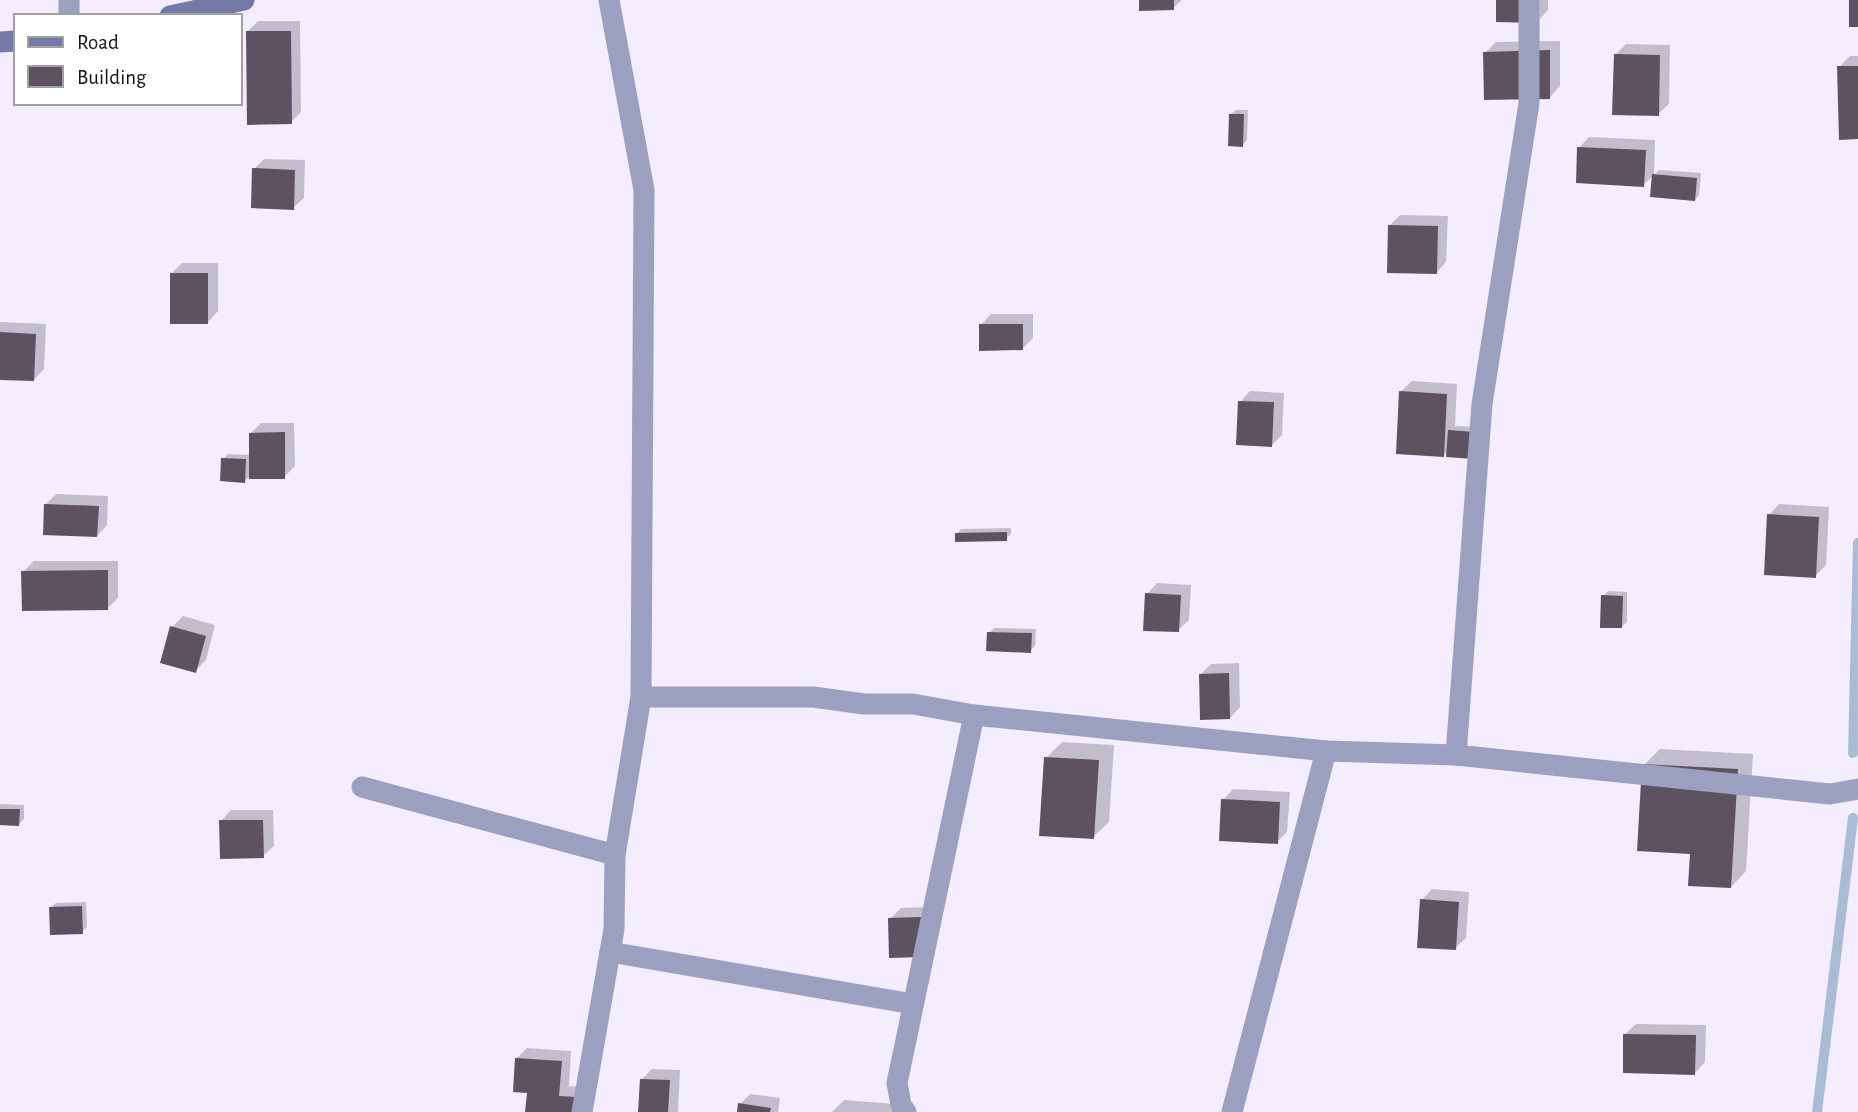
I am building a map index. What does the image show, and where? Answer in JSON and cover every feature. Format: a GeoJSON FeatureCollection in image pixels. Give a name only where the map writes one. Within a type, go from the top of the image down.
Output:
{"type":"FeatureCollection","features":[{"type":"Feature","properties":{"kind":"main road"},"geometry":{"type":"LineString","coordinates":[[179,14],[244,0]]}},
{"type":"Feature","properties":{"kind":"street"},"geometry":{"type":"LineString","coordinates":[[582,1112],[614,929],[615,855],[641,697],[644,190],[609,0]]}},
{"type":"Feature","properties":{"kind":"street"},"geometry":{"type":"LineString","coordinates":[[1456,755],[1482,404],[1530,103],[1530,0]]}},
{"type":"Feature","properties":{"kind":"street"},"geometry":{"type":"LineString","coordinates":[[641,697],[813,697],[864,704],[913,704],[974,715],[1326,751],[1456,755],[1792,791],[1830,793],[1858,789]]}},
{"type":"Feature","properties":{"kind":"street"},"geometry":{"type":"LineString","coordinates":[[906,1112],[901,1105],[897,1083],[974,715]]}},
{"type":"Feature","properties":{"kind":"street"},"geometry":{"type":"LineString","coordinates":[[1232,1112],[1326,751]]}},
{"type":"Feature","properties":{"kind":"street"},"geometry":{"type":"LineString","coordinates":[[362,787],[615,855]]}},
{"type":"Feature","properties":{"kind":"street"},"geometry":{"type":"LineString","coordinates":[[610,952],[913,1004]]}},
{"type":"Feature","properties":{"kind":"building"},"geometry":{"type":"Polygon","coordinates":[[[1139,0],[1174,0],[1174,10],[1139,11],[1139,0]]]}},
{"type":"Feature","properties":{"kind":"building"},"geometry":{"type":"Polygon","coordinates":[[[1496,0],[1539,0],[1539,23],[1496,22],[1496,0]]]}},
{"type":"Feature","properties":{"kind":"building"},"geometry":{"type":"Polygon","coordinates":[[[1849,0],[1858,0],[1858,27],[1849,27],[1849,0]]]}},
{"type":"Feature","properties":{"kind":"building"},"geometry":{"type":"Polygon","coordinates":[[[246,31],[291,31],[292,124],[247,125],[246,31]]]}},
{"type":"Feature","properties":{"kind":"building"},"geometry":{"type":"Polygon","coordinates":[[[1550,50],[1550,99],[1484,100],[1483,52],[1550,50]]]}},
{"type":"Feature","properties":{"kind":"building"},"geometry":{"type":"Polygon","coordinates":[[[1614,54],[1660,55],[1659,116],[1612,115],[1614,54]]]}},
{"type":"Feature","properties":{"kind":"building"},"geometry":{"type":"Polygon","coordinates":[[[1837,66],[1858,66],[1858,139],[1839,140],[1837,66]]]}},
{"type":"Feature","properties":{"kind":"building"},"geometry":{"type":"Polygon","coordinates":[[[1229,114],[1244,114],[1243,147],[1228,146],[1229,114]]]}},
{"type":"Feature","properties":{"kind":"building"},"geometry":{"type":"Polygon","coordinates":[[[1577,147],[1646,150],[1644,187],[1576,183],[1577,147]]]}},
{"type":"Feature","properties":{"kind":"building"},"geometry":{"type":"Polygon","coordinates":[[[252,168],[295,170],[294,210],[251,208],[252,168]]]}},
{"type":"Feature","properties":{"kind":"building"},"geometry":{"type":"Polygon","coordinates":[[[1652,174],[1697,178],[1695,201],[1650,197],[1652,174]]]}},
{"type":"Feature","properties":{"kind":"building"},"geometry":{"type":"Polygon","coordinates":[[[1388,225],[1438,226],[1437,274],[1387,273],[1388,225]]]}},
{"type":"Feature","properties":{"kind":"building"},"geometry":{"type":"Polygon","coordinates":[[[170,273],[208,273],[208,324],[170,324],[170,273]]]}},
{"type":"Feature","properties":{"kind":"building"},"geometry":{"type":"Polygon","coordinates":[[[979,324],[1023,324],[1023,350],[979,351],[979,324]]]}},
{"type":"Feature","properties":{"kind":"building"},"geometry":{"type":"Polygon","coordinates":[[[0,332],[36,334],[34,381],[0,380],[0,332]]]}},
{"type":"Feature","properties":{"kind":"building"},"geometry":{"type":"Polygon","coordinates":[[[1399,391],[1447,394],[1444,457],[1396,454],[1399,391]]]}},
{"type":"Feature","properties":{"kind":"building"},"geometry":{"type":"Polygon","coordinates":[[[1238,401],[1274,402],[1272,447],[1236,445],[1238,401]]]}},
{"type":"Feature","properties":{"kind":"building"},"geometry":{"type":"Polygon","coordinates":[[[1448,430],[1475,432],[1473,459],[1446,457],[1448,430]]]}},
{"type":"Feature","properties":{"kind":"building"},"geometry":{"type":"Polygon","coordinates":[[[285,432],[285,479],[249,479],[249,433],[285,432]]]}},
{"type":"Feature","properties":{"kind":"building"},"geometry":{"type":"Polygon","coordinates":[[[221,458],[246,459],[245,483],[220,481],[221,458]]]}},
{"type":"Feature","properties":{"kind":"building"},"geometry":{"type":"Polygon","coordinates":[[[44,504],[99,506],[97,537],[43,535],[44,504]]]}},
{"type":"Feature","properties":{"kind":"building"},"geometry":{"type":"Polygon","coordinates":[[[1767,514],[1819,517],[1816,578],[1764,575],[1767,514]]]}},
{"type":"Feature","properties":{"kind":"building"},"geometry":{"type":"Polygon","coordinates":[[[1007,532],[1007,541],[955,542],[955,533],[1007,532]]]}},
{"type":"Feature","properties":{"kind":"building"},"geometry":{"type":"Polygon","coordinates":[[[108,570],[108,610],[22,611],[21,571],[108,570]]]}},
{"type":"Feature","properties":{"kind":"building"},"geometry":{"type":"Polygon","coordinates":[[[1145,593],[1181,595],[1179,632],[1143,631],[1145,593]]]}},
{"type":"Feature","properties":{"kind":"building"},"geometry":{"type":"Polygon","coordinates":[[[1601,595],[1623,596],[1622,628],[1600,628],[1601,595]]]}},
{"type":"Feature","properties":{"kind":"building"},"geometry":{"type":"Polygon","coordinates":[[[170,626],[206,636],[196,673],[160,663],[170,626]]]}},
{"type":"Feature","properties":{"kind":"building"},"geometry":{"type":"Polygon","coordinates":[[[987,632],[1032,633],[1031,653],[986,651],[987,632]]]}},
{"type":"Feature","properties":{"kind":"building"},"geometry":{"type":"Polygon","coordinates":[[[1229,673],[1230,719],[1200,720],[1199,674],[1229,673]]]}},
{"type":"Feature","properties":{"kind":"building"},"geometry":{"type":"Polygon","coordinates":[[[1044,757],[1099,760],[1094,839],[1039,836],[1044,757]]]}},
{"type":"Feature","properties":{"kind":"building"},"geometry":{"type":"Polygon","coordinates":[[[1642,764],[1738,769],[1731,888],[1688,886],[1690,854],[1637,851],[1642,764]]]}},
{"type":"Feature","properties":{"kind":"building"},"geometry":{"type":"Polygon","coordinates":[[[1221,799],[1280,802],[1278,844],[1219,841],[1221,799]]]}},
{"type":"Feature","properties":{"kind":"building"},"geometry":{"type":"Polygon","coordinates":[[[0,809],[20,809],[19,826],[0,825],[0,809]]]}},
{"type":"Feature","properties":{"kind":"building"},"geometry":{"type":"Polygon","coordinates":[[[219,820],[263,820],[264,858],[220,859],[219,820]]]}},
{"type":"Feature","properties":{"kind":"building"},"geometry":{"type":"Polygon","coordinates":[[[1420,899],[1459,902],[1456,950],[1417,948],[1420,899]]]}},
{"type":"Feature","properties":{"kind":"building"},"geometry":{"type":"Polygon","coordinates":[[[82,906],[83,934],[50,935],[49,907],[82,906]]]}},
{"type":"Feature","properties":{"kind":"building"},"geometry":{"type":"Polygon","coordinates":[[[921,917],[922,957],[889,958],[888,918],[921,917]]]}},
{"type":"Feature","properties":{"kind":"building"},"geometry":{"type":"Polygon","coordinates":[[[1623,1034],[1696,1035],[1695,1075],[1623,1073],[1623,1034]]]}},
{"type":"Feature","properties":{"kind":"building"},"geometry":{"type":"Polygon","coordinates":[[[515,1058],[562,1061],[559,1096],[577,1097],[576,1112],[525,1112],[527,1093],[513,1092],[515,1058]]]}},
{"type":"Feature","properties":{"kind":"building"},"geometry":{"type":"Polygon","coordinates":[[[640,1079],[670,1080],[668,1112],[638,1112],[640,1079]]]}},
{"type":"Feature","properties":{"kind":"building"},"geometry":{"type":"Polygon","coordinates":[[[738,1103],[771,1108],[770,1112],[737,1112],[738,1103]]]}},
{"type":"Feature","properties":{"kind":"waterway"},"geometry":{"type":"LineString","coordinates":[[1853,753],[1858,543]]}},
{"type":"Feature","properties":{"kind":"waterway"},"geometry":{"type":"LineString","coordinates":[[1817,1112],[1853,818]]}}]}
